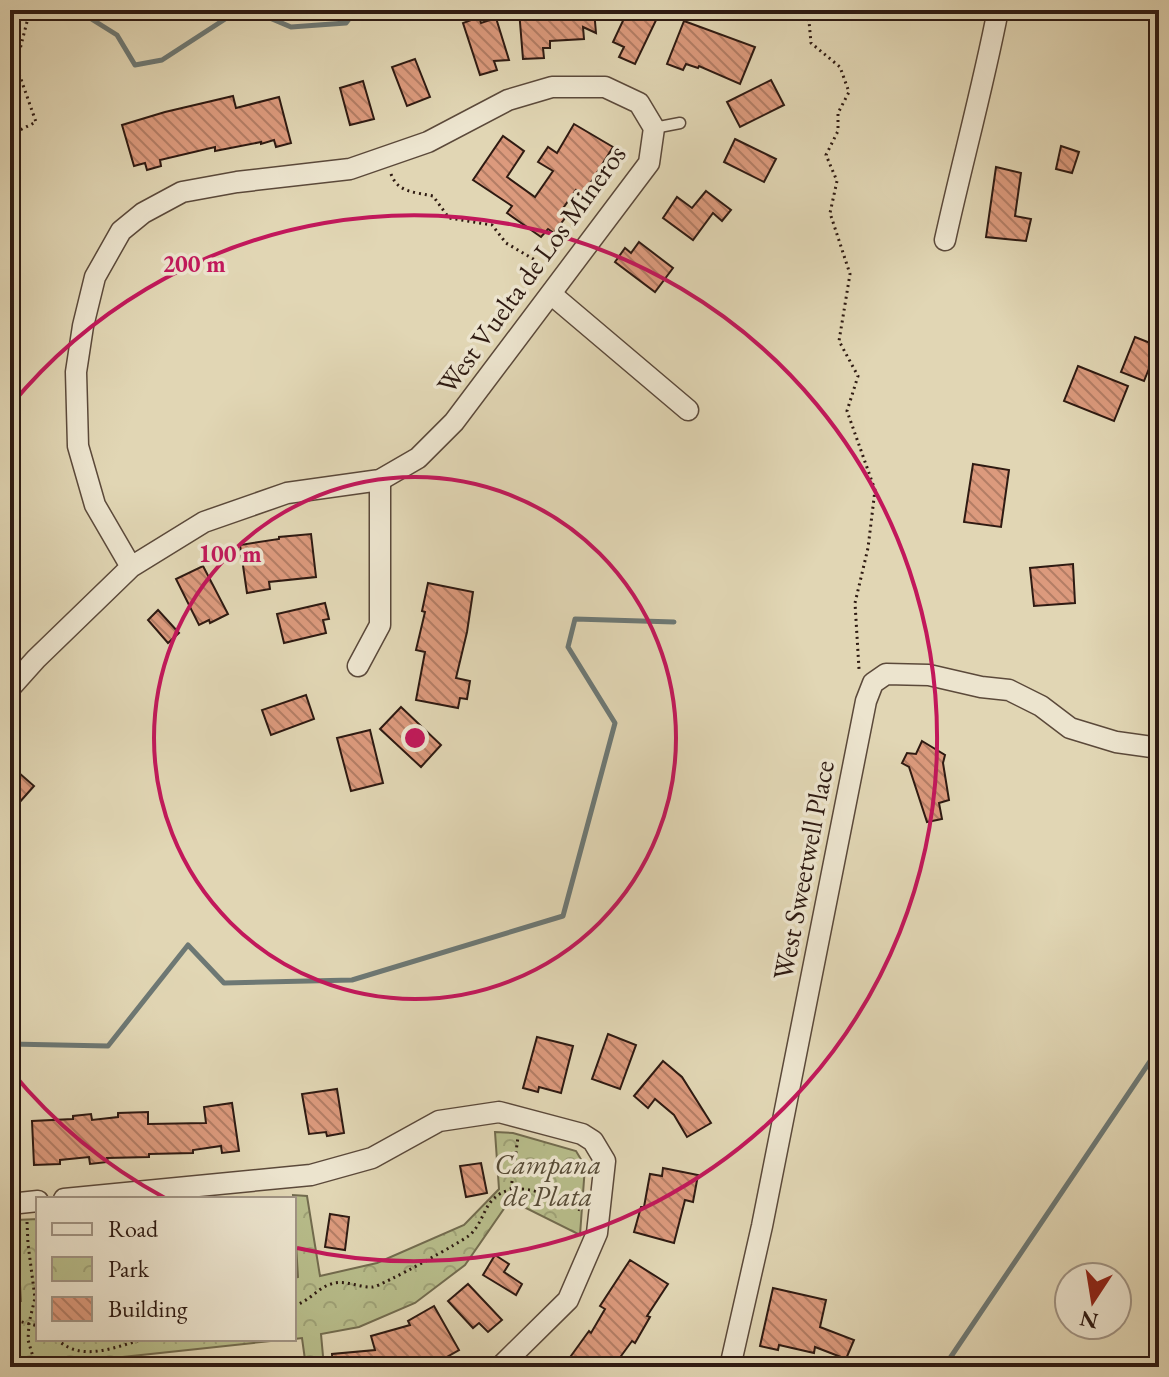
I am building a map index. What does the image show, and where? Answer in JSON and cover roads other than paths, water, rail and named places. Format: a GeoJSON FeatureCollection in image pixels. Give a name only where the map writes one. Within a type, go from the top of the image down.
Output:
{"type":"FeatureCollection","features":[{"type":"Feature","properties":{"kind":"street"},"geometry":{"type":"LineString","coordinates":[[945,240],[998,10]]}},
{"type":"Feature","properties":{"kind":"street","name":"West Vuelta de Los Mineros"},"geometry":{"type":"LineString","coordinates":[[131,567],[95,505],[78,446],[76,372],[83,326],[95,277],[121,231],[143,213],[182,192],[237,182],[350,169],[428,142],[508,100],[552,87],[605,87],[639,103],[654,128],[649,163],[454,422],[418,458],[380,480]]}},
{"type":"Feature","properties":{"kind":"street"},"geometry":{"type":"LineString","coordinates":[[551,294],[688,410]]}},
{"type":"Feature","properties":{"kind":"street"},"geometry":{"type":"LineString","coordinates":[[10,688],[131,567],[204,522],[287,493],[380,480],[380,625],[358,666]]}},
{"type":"Feature","properties":{"kind":"street","name":"West Sweetwell Place"},"geometry":{"type":"LineString","coordinates":[[730,1367],[762,1226],[866,701],[873,683],[886,674],[929,675],[1009,690],[1041,706],[1070,728],[1116,742],[1159,748]]}},
{"type":"Feature","properties":{"kind":"street"},"geometry":{"type":"LineString","coordinates":[[85,1197],[311,1175],[372,1158],[439,1121],[499,1112],[582,1134],[605,1144],[597,1233],[568,1300],[500,1367]]}},
{"type":"Feature","properties":{"kind":"lane"},"geometry":{"type":"LineString","coordinates":[[654,128],[680,123]]}},
{"type":"Feature","properties":{"kind":"waterway"},"geometry":{"type":"LineString","coordinates":[[77,10],[117,35],[135,65],[162,60],[239,10]]}},
{"type":"Feature","properties":{"kind":"waterway"},"geometry":{"type":"LineString","coordinates":[[251,10],[291,27],[346,23],[356,10]]}},
{"type":"Feature","properties":{"kind":"waterway"},"geometry":{"type":"LineString","coordinates":[[10,1044],[108,1046],[188,945],[224,983],[352,980],[563,916],[615,723],[568,647],[575,619],[674,622]]}},
{"type":"Feature","properties":{"kind":"waterway"},"geometry":{"type":"LineString","coordinates":[[944,1367],[1159,1048]]}},
{"type":"Feature","properties":{"kind":"waterway"},"geometry":{"type":"LineString","coordinates":[[1151,1367],[1159,1359]]}},
{"type":"Feature","properties":{"kind":"park label","name":"Campana de Plata"},"geometry":{"type":"Point","coordinates":[548,1180]}}]}
